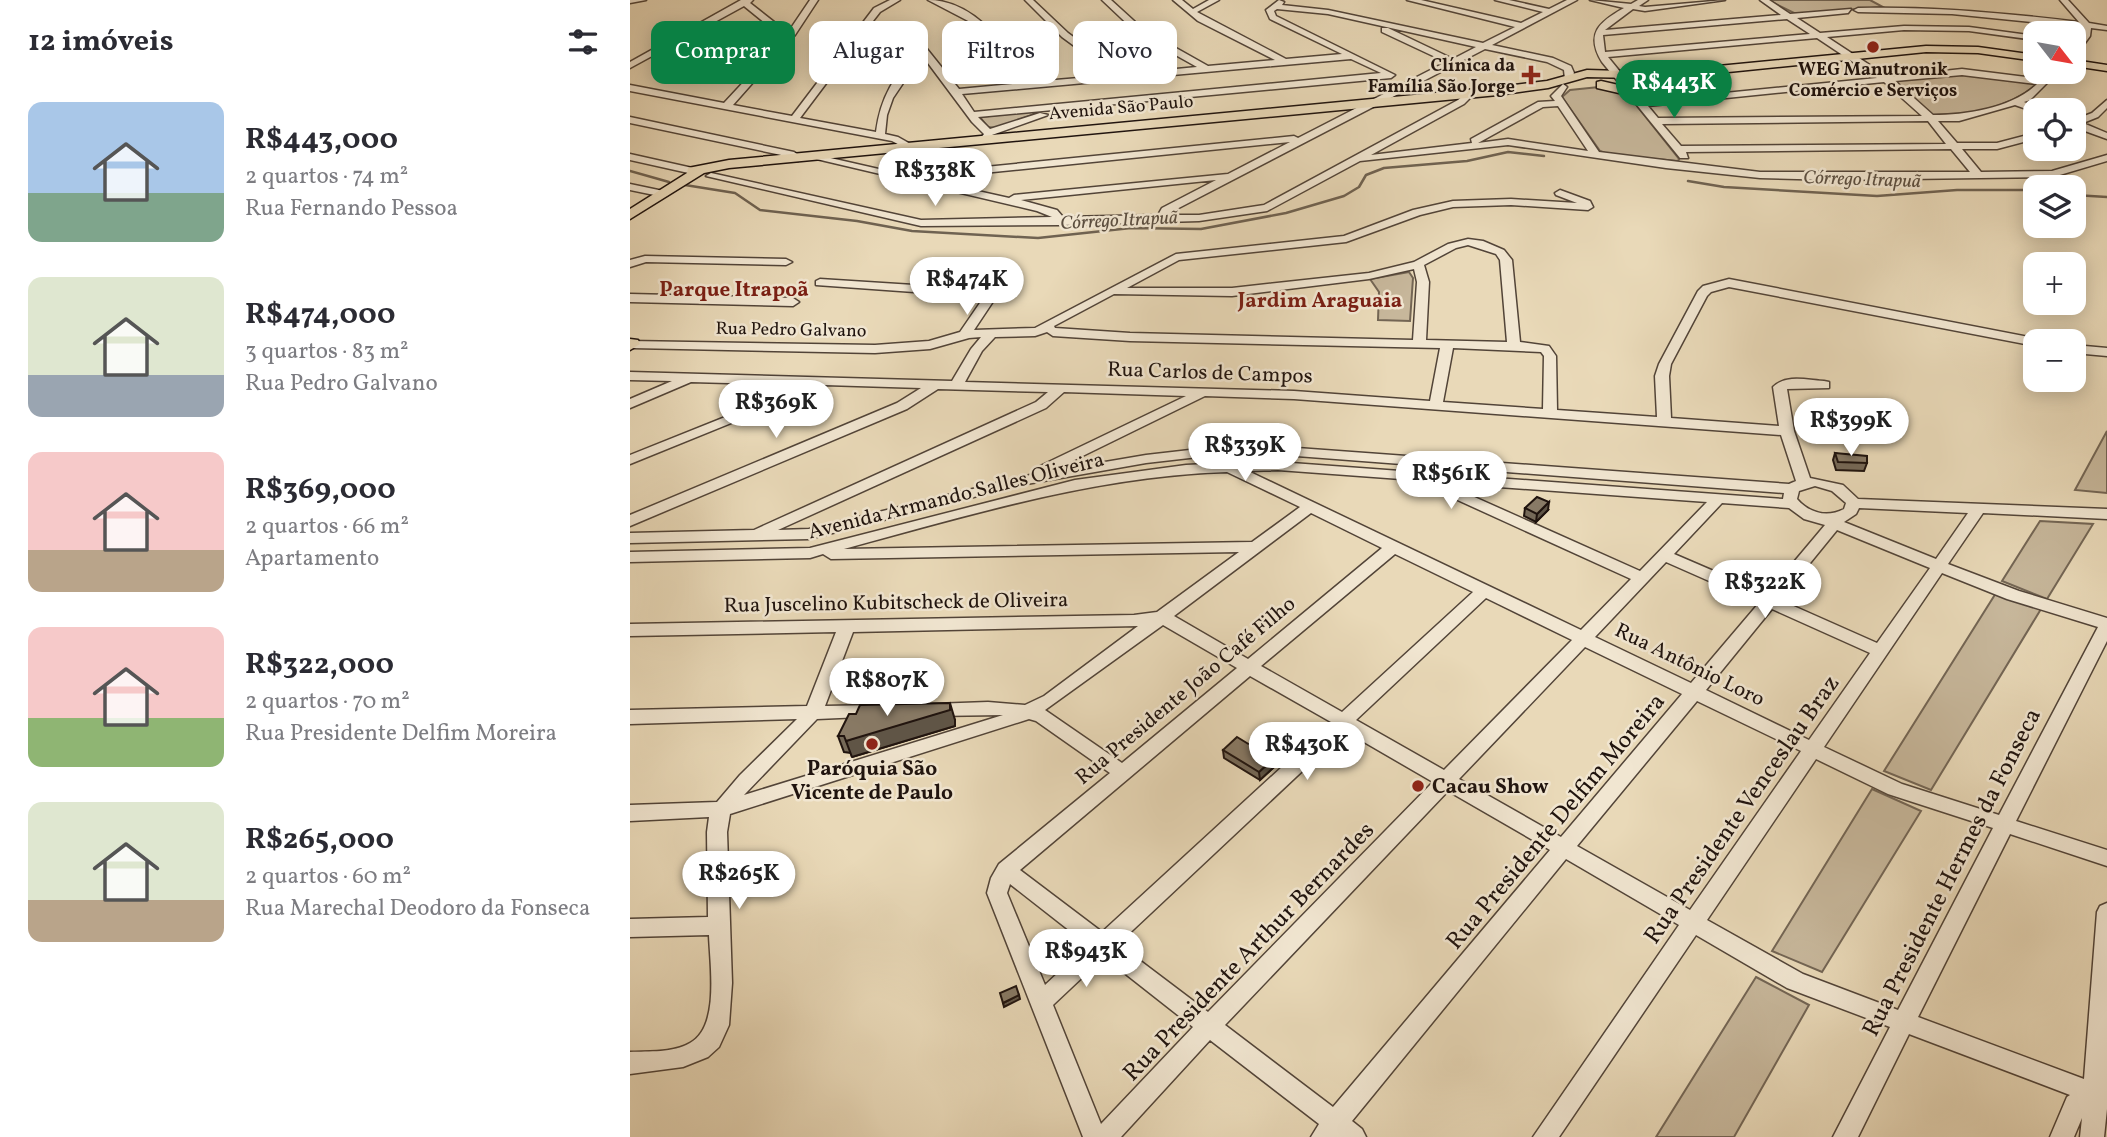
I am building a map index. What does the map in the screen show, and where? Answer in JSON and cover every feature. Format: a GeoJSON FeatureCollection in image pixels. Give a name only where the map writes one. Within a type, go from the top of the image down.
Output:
{"type":"FeatureCollection","features":[{"type":"Feature","properties":{"kind":"main road","name":"Avenida São Paulo"},"geometry":{"type":"LineString","coordinates":[[630,215],[701,173],[772,155],[846,160],[887,142],[911,148],[1006,132],[1342,111],[1401,95],[1445,102],[1470,93],[1548,84],[1562,88],[1592,72],[1619,77],[1654,75],[1968,47],[2023,56]]}},
{"type":"Feature","properties":{"kind":"main road"},"geometry":{"type":"LineString","coordinates":[[2086,65],[2107,68]]}},
{"type":"Feature","properties":{"kind":"main road","name":"Avenida São Paulo"},"geometry":{"type":"LineString","coordinates":[[1498,90],[1601,85],[1619,77]]}},
{"type":"Feature","properties":{"kind":"main road"},"geometry":{"type":"LineString","coordinates":[[1601,85],[1632,92]]}},
{"type":"Feature","properties":{"kind":"street"},"geometry":{"type":"LineString","coordinates":[[630,1],[642,0]]}},
{"type":"Feature","properties":{"kind":"street"},"geometry":{"type":"LineString","coordinates":[[795,27],[814,0]]}},
{"type":"Feature","properties":{"kind":"street"},"geometry":{"type":"LineString","coordinates":[[932,0],[948,5],[987,29],[1029,85]]}},
{"type":"Feature","properties":{"kind":"street"},"geometry":{"type":"LineString","coordinates":[[1029,0],[1073,41]]}},
{"type":"Feature","properties":{"kind":"street"},"geometry":{"type":"LineString","coordinates":[[1105,0],[1141,32],[1206,69]]}},
{"type":"Feature","properties":{"kind":"street"},"geometry":{"type":"LineString","coordinates":[[1177,0],[1192,12],[1283,62]]}},
{"type":"Feature","properties":{"kind":"street"},"geometry":{"type":"LineString","coordinates":[[1192,12],[1215,0]]}},
{"type":"Feature","properties":{"kind":"street"},"geometry":{"type":"LineString","coordinates":[[1286,0],[1269,12],[1273,17],[1410,84]]}},
{"type":"Feature","properties":{"kind":"street"},"geometry":{"type":"LineString","coordinates":[[1411,0],[1522,26]]}},
{"type":"Feature","properties":{"kind":"street"},"geometry":{"type":"LineString","coordinates":[[1499,0],[1551,12]]}},
{"type":"Feature","properties":{"kind":"street"},"geometry":{"type":"LineString","coordinates":[[1401,95],[1410,84],[1573,0]]}},
{"type":"Feature","properties":{"kind":"street"},"geometry":{"type":"LineString","coordinates":[[1594,0],[1645,9],[1721,0]]}},
{"type":"Feature","properties":{"kind":"street"},"geometry":{"type":"LineString","coordinates":[[1644,0],[1609,20],[1596,41],[1602,55],[1693,167]]}},
{"type":"Feature","properties":{"kind":"street"},"geometry":{"type":"LineString","coordinates":[[1764,0],[1888,79],[1930,118],[1979,176]]}},
{"type":"Feature","properties":{"kind":"street"},"geometry":{"type":"LineString","coordinates":[[1950,0],[1957,10],[1968,47]]}},
{"type":"Feature","properties":{"kind":"street"},"geometry":{"type":"LineString","coordinates":[[2064,0],[2087,26],[2086,36]]}},
{"type":"Feature","properties":{"kind":"street"},"geometry":{"type":"LineString","coordinates":[[711,21],[746,1],[769,21]]}},
{"type":"Feature","properties":{"kind":"street"},"geometry":{"type":"LineString","coordinates":[[868,21],[877,10],[893,1]]}},
{"type":"Feature","properties":{"kind":"street"},"geometry":{"type":"LineString","coordinates":[[2010,5],[2017,17]]}},
{"type":"Feature","properties":{"kind":"street"},"geometry":{"type":"LineString","coordinates":[[1274,6],[1328,12],[1385,24],[1560,63],[1569,69],[1562,88],[1541,104],[1465,145]]}},
{"type":"Feature","properties":{"kind":"street"},"geometry":{"type":"LineString","coordinates":[[1858,10],[1957,10],[2107,28]]}},
{"type":"Feature","properties":{"kind":"street"},"geometry":{"type":"LineString","coordinates":[[1600,33],[1848,11]]}},
{"type":"Feature","properties":{"kind":"street"},"geometry":{"type":"LineString","coordinates":[[1385,24],[1384,30],[1388,33],[1453,62]]}},
{"type":"Feature","properties":{"kind":"street"},"geometry":{"type":"LineString","coordinates":[[1602,55],[1904,28],[1963,29],[2023,36]]}},
{"type":"Feature","properties":{"kind":"street"},"geometry":{"type":"LineString","coordinates":[[631,65],[651,55]]}},
{"type":"Feature","properties":{"kind":"street"},"geometry":{"type":"LineString","coordinates":[[1177,72],[1352,56]]}},
{"type":"Feature","properties":{"kind":"street"},"geometry":{"type":"LineString","coordinates":[[928,59],[973,114],[987,136]]}},
{"type":"Feature","properties":{"kind":"street"},"geometry":{"type":"LineString","coordinates":[[1641,104],[1968,72],[2023,79]]}},
{"type":"Feature","properties":{"kind":"street"},"geometry":{"type":"LineString","coordinates":[[973,114],[1391,75]]}},
{"type":"Feature","properties":{"kind":"street"},"geometry":{"type":"LineString","coordinates":[[956,92],[1073,83]]}},
{"type":"Feature","properties":{"kind":"street"},"geometry":{"type":"LineString","coordinates":[[727,106],[746,84]]}},
{"type":"Feature","properties":{"kind":"street"},"geometry":{"type":"LineString","coordinates":[[794,120],[821,84]]}},
{"type":"Feature","properties":{"kind":"street"},"geometry":{"type":"LineString","coordinates":[[887,142],[882,131],[882,116],[899,84]]}},
{"type":"Feature","properties":{"kind":"street"},"geometry":{"type":"LineString","coordinates":[[1655,121],[1968,117],[2027,98],[2042,84]]}},
{"type":"Feature","properties":{"kind":"street"},"geometry":{"type":"LineString","coordinates":[[630,88],[794,120],[887,142]]}},
{"type":"Feature","properties":{"kind":"street"},"geometry":{"type":"LineString","coordinates":[[1562,88],[1596,155]]}},
{"type":"Feature","properties":{"kind":"street"},"geometry":{"type":"LineString","coordinates":[[1006,132],[1115,90]]}},
{"type":"Feature","properties":{"kind":"street"},"geometry":{"type":"LineString","coordinates":[[630,157],[921,223],[1199,218],[1261,209],[1353,160],[1445,102]]}},
{"type":"Feature","properties":{"kind":"street"},"geometry":{"type":"LineString","coordinates":[[2016,102],[2023,104]]}},
{"type":"Feature","properties":{"kind":"street"},"geometry":{"type":"LineString","coordinates":[[2086,119],[2095,115],[2107,103]]}},
{"type":"Feature","properties":{"kind":"street"},"geometry":{"type":"LineString","coordinates":[[1162,219],[1166,210],[1306,138],[1342,111]]}},
{"type":"Feature","properties":{"kind":"street"},"geometry":{"type":"LineString","coordinates":[[630,120],[772,155]]}},
{"type":"Feature","properties":{"kind":"street"},"geometry":{"type":"LineString","coordinates":[[2086,128],[2107,136]]}},
{"type":"Feature","properties":{"kind":"street"},"geometry":{"type":"LineString","coordinates":[[1487,133],[1487,138],[1496,142]]}},
{"type":"Feature","properties":{"kind":"street"},"geometry":{"type":"LineString","coordinates":[[903,178],[1306,138]]}},
{"type":"Feature","properties":{"kind":"street"},"geometry":{"type":"LineString","coordinates":[[1678,149],[2005,146],[2023,140]]}},
{"type":"Feature","properties":{"kind":"street"},"geometry":{"type":"LineString","coordinates":[[1353,160],[1496,142],[1541,145],[1693,167],[1806,177],[2053,174],[2107,158]]}},
{"type":"Feature","properties":{"kind":"street"},"geometry":{"type":"LineString","coordinates":[[846,160],[903,178],[1053,212],[1061,222]]}},
{"type":"Feature","properties":{"kind":"street"},"geometry":{"type":"LineString","coordinates":[[1001,200],[1234,175]]}},
{"type":"Feature","properties":{"kind":"street"},"geometry":{"type":"LineString","coordinates":[[630,187],[664,194]]}},
{"type":"Feature","properties":{"kind":"street"},"geometry":{"type":"LineString","coordinates":[[1046,330],[1068,315],[1176,257],[1346,239],[1417,212],[1453,204],[1511,202],[1588,207],[1586,203],[1560,193]]}},
{"type":"Feature","properties":{"kind":"street"},"geometry":{"type":"LineString","coordinates":[[1115,291],[1201,294],[1260,290],[1369,276],[1418,264],[1463,243],[1479,243],[1500,252],[1506,260],[1514,346]]}},
{"type":"Feature","properties":{"kind":"street"},"geometry":{"type":"LineString","coordinates":[[630,264],[645,259],[664,258],[786,262]]}},
{"type":"Feature","properties":{"kind":"street"},"geometry":{"type":"LineString","coordinates":[[1418,264],[1423,282],[1419,344]]}},
{"type":"Feature","properties":{"kind":"street"},"geometry":{"type":"LineString","coordinates":[[820,283],[992,294],[965,334]]}},
{"type":"Feature","properties":{"kind":"street"},"geometry":{"type":"LineString","coordinates":[[1664,421],[1662,376],[1665,364],[1702,294],[1707,289],[1729,283],[2023,340]]}},
{"type":"Feature","properties":{"kind":"street"},"geometry":{"type":"LineString","coordinates":[[630,298],[793,302]]}},
{"type":"Feature","properties":{"kind":"street","name":"Rua Pedro Galvano"},"geometry":{"type":"LineString","coordinates":[[631,345],[917,348],[965,334],[1046,330],[1130,337],[1540,347],[1550,356],[1550,413]]}},
{"type":"Feature","properties":{"kind":"street"},"geometry":{"type":"LineString","coordinates":[[956,386],[977,349],[992,333]]}},
{"type":"Feature","properties":{"kind":"street"},"geometry":{"type":"LineString","coordinates":[[1436,405],[1447,345]]}},
{"type":"Feature","properties":{"kind":"street"},"geometry":{"type":"LineString","coordinates":[[2086,350],[2107,352]]}},
{"type":"Feature","properties":{"kind":"street","name":"Rua Carlos de Campos"},"geometry":{"type":"LineString","coordinates":[[630,376],[1206,391],[1787,431]]}},
{"type":"Feature","properties":{"kind":"street"},"geometry":{"type":"LineString","coordinates":[[630,404],[691,378]]}},
{"type":"Feature","properties":{"kind":"street"},"geometry":{"type":"LineString","coordinates":[[630,460],[825,381]]}},
{"type":"Feature","properties":{"kind":"street"},"geometry":{"type":"LineString","coordinates":[[1824,385],[1787,383],[1780,387],[1796,492],[1861,535],[2013,595],[2105,625]]}},
{"type":"Feature","properties":{"kind":"street"},"geometry":{"type":"LineString","coordinates":[[630,521],[902,406],[935,385]]}},
{"type":"Feature","properties":{"kind":"street"},"geometry":{"type":"LineString","coordinates":[[747,555],[757,535],[1041,405],[1061,388]]}},
{"type":"Feature","properties":{"kind":"street"},"geometry":{"type":"LineString","coordinates":[[1021,481],[1206,391]]}},
{"type":"Feature","properties":{"kind":"street"},"geometry":{"type":"LineString","coordinates":[[1109,437],[1101,451],[1107,457],[1124,463]]}},
{"type":"Feature","properties":{"kind":"street"},"geometry":{"type":"LineString","coordinates":[[1226,466],[1226,455],[1231,449]]}},
{"type":"Feature","properties":{"kind":"street","name":"Avenida Armando Salles Oliveira"},"geometry":{"type":"LineString","coordinates":[[630,538],[819,533],[1021,481],[1124,463],[1231,449],[1796,492]]}},
{"type":"Feature","properties":{"kind":"street"},"geometry":{"type":"LineString","coordinates":[[1256,449],[1264,456],[1261,474],[1264,483]]}},
{"type":"Feature","properties":{"kind":"street","name":"Avenida Armando Salles Oliveira"},"geometry":{"type":"LineString","coordinates":[[630,557],[803,554],[1075,484],[1141,474],[1226,466],[1264,465],[1719,499],[1796,492]]}},
{"type":"Feature","properties":{"kind":"street","name":"Rua Antônio Loro"},"geometry":{"type":"LineString","coordinates":[[1226,466],[1912,796],[2107,858]]}},
{"type":"Feature","properties":{"kind":"street"},"geometry":{"type":"LineString","coordinates":[[1423,478],[1642,578]]}},
{"type":"Feature","properties":{"kind":"street"},"geometry":{"type":"LineString","coordinates":[[1796,492],[1815,482],[1833,485],[1847,494],[1832,518]]}},
{"type":"Feature","properties":{"kind":"street"},"geometry":{"type":"LineString","coordinates":[[1490,483],[1483,495],[1494,510]]}},
{"type":"Feature","properties":{"kind":"street","name":"Rua Presidente Arthur Bernardes"},"geometry":{"type":"LineString","coordinates":[[1105,1137],[1719,499]]}},
{"type":"Feature","properties":{"kind":"street"},"geometry":{"type":"LineString","coordinates":[[630,813],[723,808],[1029,711],[1050,700],[1311,506]]}},
{"type":"Feature","properties":{"kind":"street"},"geometry":{"type":"LineString","coordinates":[[1832,518],[1978,509],[2107,514]]}},
{"type":"Feature","properties":{"kind":"street","name":"Rua Presidente Venceslau Braz"},"geometry":{"type":"LineString","coordinates":[[1545,1137],[1978,509]]}},
{"type":"Feature","properties":{"kind":"street","name":"Rua Presidente Delfim Moreira"},"geometry":{"type":"LineString","coordinates":[[1329,1130],[1769,602],[1832,518]]}},
{"type":"Feature","properties":{"kind":"street"},"geometry":{"type":"LineString","coordinates":[[887,533],[886,544],[891,552]]}},
{"type":"Feature","properties":{"kind":"street","name":"Rua Presidente João Café Filho"},"geometry":{"type":"LineString","coordinates":[[1006,870],[1394,546]]}},
{"type":"Feature","properties":{"kind":"street"},"geometry":{"type":"LineString","coordinates":[[803,554],[1255,547]]}},
{"type":"Feature","properties":{"kind":"street"},"geometry":{"type":"LineString","coordinates":[[1664,555],[1880,651]]}},
{"type":"Feature","properties":{"kind":"street"},"geometry":{"type":"LineString","coordinates":[[1041,1002],[1485,590]]}},
{"type":"Feature","properties":{"kind":"street"},"geometry":{"type":"LineString","coordinates":[[1162,617],[1795,981],[2101,1095]]}},
{"type":"Feature","properties":{"kind":"street","name":"Rua Juscelino Kubitscheck de Oliveira"},"geometry":{"type":"LineString","coordinates":[[630,630],[1134,621],[1162,617]]}},
{"type":"Feature","properties":{"kind":"street","name":"Rua Presidente Hermes da Fonseca"},"geometry":{"type":"LineString","coordinates":[[1845,1137],[2105,625]]}},
{"type":"Feature","properties":{"kind":"street"},"geometry":{"type":"LineString","coordinates":[[630,1063],[675,1060],[698,1051],[714,1035],[723,1005],[718,926],[718,825],[723,808],[812,713],[847,626]]}},
{"type":"Feature","properties":{"kind":"street"},"geometry":{"type":"LineString","coordinates":[[966,710],[971,720],[967,732]]}},
{"type":"Feature","properties":{"kind":"street"},"geometry":{"type":"LineString","coordinates":[[630,717],[1029,711],[1042,716],[1122,772]]}},
{"type":"Feature","properties":{"kind":"street"},"geometry":{"type":"LineString","coordinates":[[1095,1137],[997,893],[998,884],[1006,870],[1209,1026],[1329,1130],[1354,1137]]}},
{"type":"Feature","properties":{"kind":"street"},"geometry":{"type":"LineString","coordinates":[[2092,1137],[2101,1095],[2107,912]]}},
{"type":"Feature","properties":{"kind":"street"},"geometry":{"type":"LineString","coordinates":[[630,928],[718,926]]}},
{"type":"Feature","properties":{"kind":"street"},"geometry":{"type":"LineString","coordinates":[[2062,1137],[2075,1105],[2101,1095]]}},
{"type":"Feature","properties":{"kind":"shaded area"},"geometry":{"type":"Polygon","coordinates":[[[1768,0],[1870,0],[1883,7],[1796,14],[1768,0]]]}},
{"type":"Feature","properties":{"kind":"shaded area"},"geometry":{"type":"Polygon","coordinates":[[[1956,74],[2036,85],[2013,100],[1987,109],[1932,117],[1895,81],[1956,74]]]}},
{"type":"Feature","properties":{"kind":"shaded area"},"geometry":{"type":"Polygon","coordinates":[[[1599,87],[1624,92],[1629,96],[1678,161],[1610,155],[1600,151],[1562,97],[1570,90],[1599,87]]]}},
{"type":"Feature","properties":{"kind":"shaded area"},"geometry":{"type":"Polygon","coordinates":[[[1046,110],[996,128],[988,127],[980,117],[1046,110]]]}},
{"type":"Feature","properties":{"kind":"shaded area"},"geometry":{"type":"Polygon","coordinates":[[[1409,272],[1413,278],[1410,321],[1378,320],[1379,292],[1370,279],[1409,272]]]}},
{"type":"Feature","properties":{"kind":"shaded area"},"geometry":{"type":"Polygon","coordinates":[[[2107,431],[2107,493],[2075,490],[2107,431]]]}},
{"type":"Feature","properties":{"kind":"shaded area"},"geometry":{"type":"Polygon","coordinates":[[[2040,521],[2093,524],[2047,599],[2002,581],[2040,521]]]}},
{"type":"Feature","properties":{"kind":"shaded area"},"geometry":{"type":"Polygon","coordinates":[[[1996,593],[2041,609],[1931,790],[1884,771],[1996,593]]]}},
{"type":"Feature","properties":{"kind":"shaded area"},"geometry":{"type":"Polygon","coordinates":[[[1872,789],[1921,811],[1822,972],[1772,951],[1872,789]]]}},
{"type":"Feature","properties":{"kind":"shaded area"},"geometry":{"type":"Polygon","coordinates":[[[1756,977],[1809,1005],[1734,1137],[1656,1137],[1756,977]]]}},
{"type":"Feature","properties":{"kind":"building"},"geometry":{"type":"Polygon","coordinates":[[[1835,453],[1867,456],[1867,463],[1838,462],[1835,453]]]}},
{"type":"Feature","properties":{"kind":"building"},"geometry":{"type":"Polygon","coordinates":[[[1537,497],[1549,502],[1537,514],[1525,508],[1537,497]]]}},
{"type":"Feature","properties":{"kind":"building"},"geometry":{"type":"Polygon","coordinates":[[[950,703],[950,710],[846,741],[844,736],[838,736],[849,714],[856,714],[860,705],[950,703]]]}},
{"type":"Feature","properties":{"kind":"building"},"geometry":{"type":"Polygon","coordinates":[[[1237,737],[1273,759],[1259,772],[1223,750],[1237,737]]]}},
{"type":"Feature","properties":{"kind":"building"},"geometry":{"type":"Polygon","coordinates":[[[1016,986],[1019,995],[1003,1003],[1000,993],[1016,986]]]}},
{"type":"Feature","properties":{"kind":"waterway","name":"Córrego Itrapuã"},"geometry":{"type":"LineString","coordinates":[[685,185],[735,193],[760,210],[857,221],[912,231],[1038,238],[1131,228],[1201,229],[1286,213],[1344,196],[1359,187],[1366,175],[1384,168],[1467,161],[1508,152],[1544,156]]}},
{"type":"Feature","properties":{"kind":"waterway"},"geometry":{"type":"LineString","coordinates":[[630,171],[669,182]]}},
{"type":"Feature","properties":{"kind":"waterway","name":"Córrego Itrapuã"},"geometry":{"type":"LineString","coordinates":[[1688,181],[1724,187],[1877,196],[1957,190],[2023,190]]}},
{"type":"Feature","properties":{"kind":"waterway","name":"Córrego Itrapuã"},"geometry":{"type":"LineString","coordinates":[[2086,196],[2107,197]]}},
{"type":"Feature","properties":{"kind":"place","name":"WEG Manutronik Comércio e Serviços"},"geometry":{"type":"Point","coordinates":[1873,47]}},
{"type":"Feature","properties":{"kind":"place","name":"Clínica da Família São Jorge"},"geometry":{"type":"Point","coordinates":[1531,75]}},
{"type":"Feature","properties":{"kind":"place","name":"Paróquia São Vicente de Paulo"},"geometry":{"type":"Point","coordinates":[872,744]}},
{"type":"Feature","properties":{"kind":"place","name":"Cacau Show"},"geometry":{"type":"Point","coordinates":[1418,786]}},
{"type":"Feature","properties":{"kind":"district","name":"Parque Itrapoã"},"geometry":{"type":"Point","coordinates":[734,289]}},
{"type":"Feature","properties":{"kind":"district","name":"Jardim Araguaia"},"geometry":{"type":"Point","coordinates":[1320,300]}}]}
